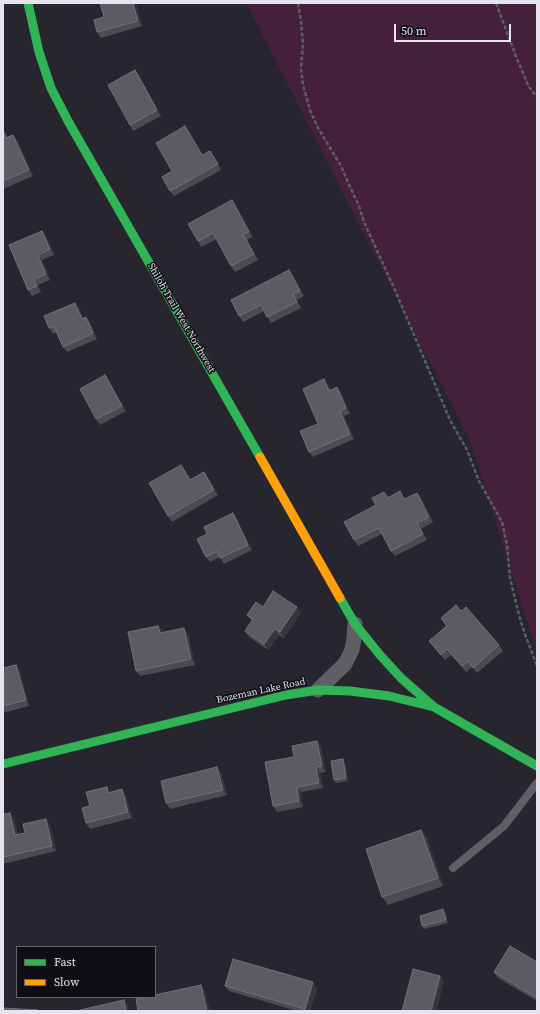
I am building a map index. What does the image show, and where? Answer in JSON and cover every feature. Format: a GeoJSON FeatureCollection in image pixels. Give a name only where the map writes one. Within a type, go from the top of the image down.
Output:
{"type":"FeatureCollection","features":[{"type":"Feature","properties":{"kind":"street","name":"Shiloh Trail West Northwest"},"geometry":{"type":"LineString","coordinates":[[28,3],[39,52],[51,88],[68,121],[355,624],[395,672],[434,707]]}},
{"type":"Feature","properties":{"kind":"street"},"geometry":{"type":"LineString","coordinates":[[318,690],[345,664],[352,650],[355,624]]}},
{"type":"Feature","properties":{"kind":"street","name":"Bozeman Lake Road"},"geometry":{"type":"LineString","coordinates":[[3,764],[286,695],[318,690],[350,691],[389,696],[434,707],[537,766]]}},
{"type":"Feature","properties":{"kind":"lane"},"geometry":{"type":"LineString","coordinates":[[453,868],[504,826],[537,783]]}},
{"type":"Feature","properties":{"kind":"path"},"geometry":{"type":"LineString","coordinates":[[298,3],[302,21],[303,44],[301,68],[303,85],[310,110],[318,128],[341,166],[450,420],[467,450],[479,481],[502,522],[507,545],[510,578],[520,618],[537,666]]}},
{"type":"Feature","properties":{"kind":"path"},"geometry":{"type":"LineString","coordinates":[[496,3],[529,87],[537,97]]}},
{"type":"Feature","properties":{"kind":"shaded area"},"geometry":{"type":"Polygon","coordinates":[[[246,3],[537,3],[537,652],[470,441],[246,3]]]}},
{"type":"Feature","properties":{"kind":"building"},"geometry":{"type":"Polygon","coordinates":[[[100,3],[133,3],[138,21],[97,32],[94,20],[104,17],[100,3]]]}},
{"type":"Feature","properties":{"kind":"building"},"geometry":{"type":"Polygon","coordinates":[[[135,70],[157,110],[130,125],[108,85],[135,70]]]}},
{"type":"Feature","properties":{"kind":"building"},"geometry":{"type":"Polygon","coordinates":[[[185,126],[202,155],[210,151],[218,164],[170,191],[162,177],[172,171],[156,143],[185,126]]]}},
{"type":"Feature","properties":{"kind":"building"},"geometry":{"type":"Polygon","coordinates":[[[3,130],[6,138],[13,135],[29,170],[3,181],[3,130]]]}},
{"type":"Feature","properties":{"kind":"building"},"geometry":{"type":"Polygon","coordinates":[[[232,200],[249,232],[243,234],[254,254],[231,266],[213,233],[198,241],[188,224],[232,200]]]}},
{"type":"Feature","properties":{"kind":"building"},"geometry":{"type":"Polygon","coordinates":[[[42,231],[50,249],[38,255],[46,274],[34,279],[37,286],[28,290],[9,245],[42,231]]]}},
{"type":"Feature","properties":{"kind":"building"},"geometry":{"type":"Polygon","coordinates":[[[289,270],[300,291],[293,294],[297,302],[267,317],[261,305],[239,316],[231,300],[289,270]]]}},
{"type":"Feature","properties":{"kind":"building"},"geometry":{"type":"Polygon","coordinates":[[[75,303],[82,319],[86,317],[93,333],[63,347],[54,326],[49,328],[44,316],[75,303]]]}},
{"type":"Feature","properties":{"kind":"building"},"geometry":{"type":"Polygon","coordinates":[[[105,375],[122,406],[96,419],[80,389],[105,375]]]}},
{"type":"Feature","properties":{"kind":"building"},"geometry":{"type":"Polygon","coordinates":[[[324,379],[329,391],[337,387],[346,408],[340,411],[350,434],[309,452],[300,431],[318,424],[303,389],[324,379]]]}},
{"type":"Feature","properties":{"kind":"building"},"geometry":{"type":"Polygon","coordinates":[[[181,465],[190,480],[204,472],[214,490],[168,516],[149,483],[181,465]]]}},
{"type":"Feature","properties":{"kind":"building"},"geometry":{"type":"Polygon","coordinates":[[[400,491],[404,499],[417,493],[429,517],[417,523],[423,534],[391,551],[379,528],[354,540],[344,522],[376,505],[372,498],[384,492],[388,498],[400,491]]]}},
{"type":"Feature","properties":{"kind":"building"},"geometry":{"type":"Polygon","coordinates":[[[233,513],[248,545],[220,558],[217,551],[206,557],[197,539],[207,534],[204,527],[233,513]]]}},
{"type":"Feature","properties":{"kind":"building"},"geometry":{"type":"Polygon","coordinates":[[[273,591],[297,607],[280,632],[275,629],[264,644],[245,631],[253,619],[247,615],[256,602],[263,607],[273,591]]]}},
{"type":"Feature","properties":{"kind":"building"},"geometry":{"type":"Polygon","coordinates":[[[456,605],[461,611],[466,607],[499,645],[473,668],[468,661],[462,666],[447,649],[441,655],[429,641],[447,626],[441,618],[456,605]]]}},
{"type":"Feature","properties":{"kind":"building"},"geometry":{"type":"Polygon","coordinates":[[[158,626],[160,633],[184,628],[191,659],[136,671],[128,632],[158,626]]]}},
{"type":"Feature","properties":{"kind":"building"},"geometry":{"type":"Polygon","coordinates":[[[16,665],[26,700],[3,706],[3,668],[16,665]]]}},
{"type":"Feature","properties":{"kind":"building"},"geometry":{"type":"Polygon","coordinates":[[[317,741],[322,766],[316,767],[319,783],[297,787],[299,801],[273,806],[265,762],[294,757],[292,746],[317,741]]]}},
{"type":"Feature","properties":{"kind":"building"},"geometry":{"type":"Polygon","coordinates":[[[343,759],[346,778],[334,780],[331,761],[343,759]]]}},
{"type":"Feature","properties":{"kind":"building"},"geometry":{"type":"Polygon","coordinates":[[[217,767],[223,790],[166,803],[161,781],[217,767]]]}},
{"type":"Feature","properties":{"kind":"building"},"geometry":{"type":"Polygon","coordinates":[[[107,787],[108,793],[122,789],[128,812],[86,823],[82,808],[90,806],[86,792],[107,787]]]}},
{"type":"Feature","properties":{"kind":"building"},"geometry":{"type":"Polygon","coordinates":[[[10,813],[15,835],[25,833],[23,824],[46,819],[52,846],[3,857],[3,814],[10,813]]]}},
{"type":"Feature","properties":{"kind":"building"},"geometry":{"type":"Polygon","coordinates":[[[421,830],[438,878],[382,897],[366,849],[421,830]]]}},
{"type":"Feature","properties":{"kind":"building"},"geometry":{"type":"Polygon","coordinates":[[[443,909],[446,920],[422,926],[420,916],[443,909]]]}},
{"type":"Feature","properties":{"kind":"building"},"geometry":{"type":"Polygon","coordinates":[[[510,946],[537,962],[537,998],[494,972],[510,946]]]}},
{"type":"Feature","properties":{"kind":"building"},"geometry":{"type":"Polygon","coordinates":[[[233,959],[313,982],[305,1009],[225,986],[233,959]]]}},
{"type":"Feature","properties":{"kind":"building"},"geometry":{"type":"Polygon","coordinates":[[[413,969],[440,976],[431,1011],[402,1011],[413,969]]]}},
{"type":"Feature","properties":{"kind":"building"},"geometry":{"type":"Polygon","coordinates":[[[201,985],[207,1011],[138,1011],[136,999],[156,998],[156,995],[201,985]]]}},
{"type":"Feature","properties":{"kind":"building"},"geometry":{"type":"Polygon","coordinates":[[[124,1000],[126,1011],[76,1011],[124,1000]]]}},
{"type":"Feature","properties":{"kind":"building"},"geometry":{"type":"Polygon","coordinates":[[[3,1008],[38,1010],[38,1011],[3,1011],[3,1008]]]}},
{"type":"Feature","properties":{"kind":"traffic: fast"},"geometry":{"type":"LineString","coordinates":[[28,3],[39,52],[51,88],[68,121],[260,457]]}},
{"type":"Feature","properties":{"kind":"traffic: fast"},"geometry":{"type":"LineString","coordinates":[[340,598],[355,624],[380,655],[401,678],[434,707]]}},
{"type":"Feature","properties":{"kind":"traffic: fast"},"geometry":{"type":"LineString","coordinates":[[3,764],[286,695],[318,690],[350,691],[389,696],[434,707],[537,766]]}},
{"type":"Feature","properties":{"kind":"traffic: slow"},"geometry":{"type":"LineString","coordinates":[[260,457],[340,598]]}}]}
